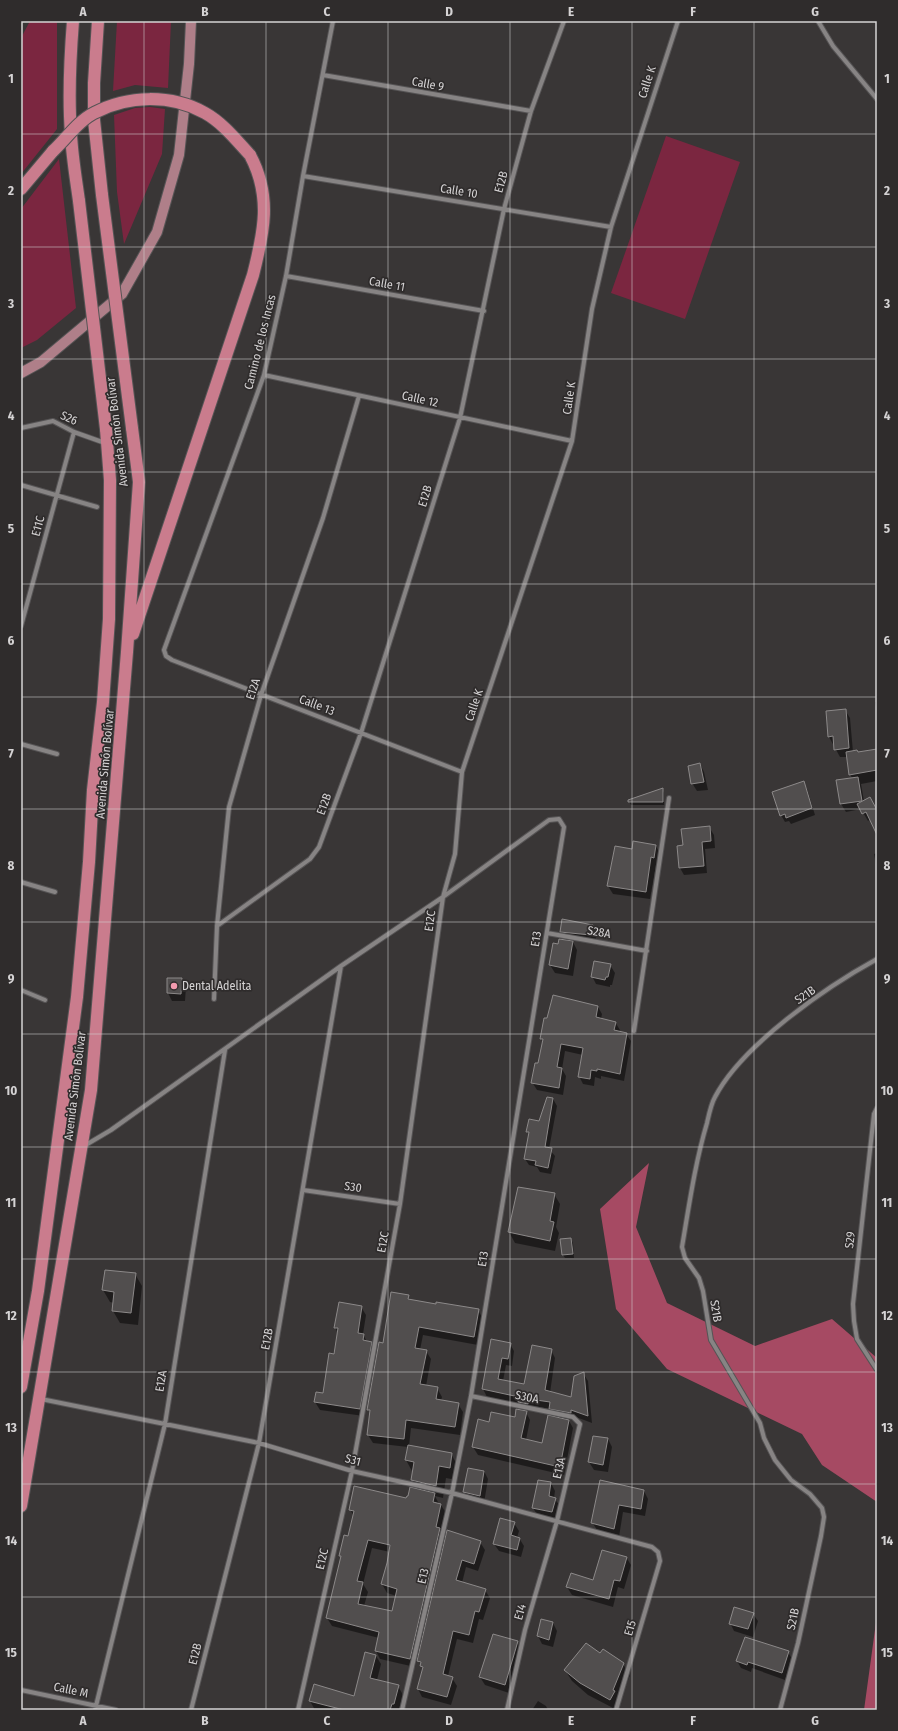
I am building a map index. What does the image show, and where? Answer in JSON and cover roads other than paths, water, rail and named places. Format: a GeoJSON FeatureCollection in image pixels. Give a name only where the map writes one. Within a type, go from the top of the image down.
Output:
{"type":"FeatureCollection","features":[{"type":"Feature","properties":{"kind":"highway","name":"Avenida Simón Bolívar"},"geometry":{"type":"LineString","coordinates":[[21,1386],[38,1291],[77,996],[88,870],[93,790],[103,702],[109,619],[110,480],[106,430],[70,122],[69,92],[73,21]]}},
{"type":"Feature","properties":{"kind":"highway","name":"Avenida Simón Bolívar"},"geometry":{"type":"LineString","coordinates":[[21,1506],[91,1090],[128,652],[139,482],[102,195],[94,120],[94,83],[98,21]]}},
{"type":"Feature","properties":{"kind":"highway"},"geometry":{"type":"LineString","coordinates":[[21,189],[53,151],[92,114],[124,102],[152,98],[173,101],[206,113],[234,137],[250,155],[258,170],[265,201],[265,218],[261,246],[253,275],[128,652]]}},
{"type":"Feature","properties":{"kind":"main road"},"geometry":{"type":"LineString","coordinates":[[21,374],[52,353],[122,294],[157,232],[179,156],[189,64],[191,21]]}},
{"type":"Feature","properties":{"kind":"street","name":"Camino de los Incas"},"geometry":{"type":"LineString","coordinates":[[166,656],[164,650],[264,375],[286,276],[303,176],[333,21]]}},
{"type":"Feature","properties":{"kind":"street","name":"E12B"},"geometry":{"type":"LineString","coordinates":[[217,926],[310,859],[319,847],[361,733],[460,418],[484,311],[504,209],[531,111],[564,21]]}},
{"type":"Feature","properties":{"kind":"street","name":"Calle K"},"geometry":{"type":"LineString","coordinates":[[462,772],[572,442],[592,309],[611,227],[678,21]]}},
{"type":"Feature","properties":{"kind":"street"},"geometry":{"type":"LineString","coordinates":[[818,21],[834,46],[877,99]]}},
{"type":"Feature","properties":{"kind":"street","name":"Calle 9"},"geometry":{"type":"LineString","coordinates":[[323,75],[531,111]]}},
{"type":"Feature","properties":{"kind":"street","name":"Calle 10"},"geometry":{"type":"LineString","coordinates":[[303,176],[611,227]]}},
{"type":"Feature","properties":{"kind":"street","name":"Calle 11"},"geometry":{"type":"LineString","coordinates":[[286,276],[484,311]]}},
{"type":"Feature","properties":{"kind":"street","name":"Calle 12"},"geometry":{"type":"LineString","coordinates":[[264,375],[572,442]]}},
{"type":"Feature","properties":{"kind":"street","name":"E12A"},"geometry":{"type":"LineString","coordinates":[[214,999],[217,926],[229,806],[261,695],[323,518],[359,396]]}},
{"type":"Feature","properties":{"kind":"street","name":"S26"},"geometry":{"type":"LineString","coordinates":[[21,428],[52,421],[74,432],[107,444]]}},
{"type":"Feature","properties":{"kind":"street","name":"E11C"},"geometry":{"type":"LineString","coordinates":[[21,626],[74,432]]}},
{"type":"Feature","properties":{"kind":"street"},"geometry":{"type":"LineString","coordinates":[[21,485],[97,507]]}},
{"type":"Feature","properties":{"kind":"street","name":"Calle 13"},"geometry":{"type":"LineString","coordinates":[[166,656],[172,660],[261,695],[462,772]]}},
{"type":"Feature","properties":{"kind":"street"},"geometry":{"type":"LineString","coordinates":[[21,744],[57,754]]}},
{"type":"Feature","properties":{"kind":"street","name":"E12C"},"geometry":{"type":"LineString","coordinates":[[298,1710],[352,1471],[400,1204],[443,897],[454,854],[462,772]]}},
{"type":"Feature","properties":{"kind":"street"},"geometry":{"type":"LineString","coordinates":[[634,1032],[669,798]]}},
{"type":"Feature","properties":{"kind":"street","name":"E13"},"geometry":{"type":"LineString","coordinates":[[402,1710],[452,1493],[471,1396],[564,826],[558,819],[549,820],[443,897]]}},
{"type":"Feature","properties":{"kind":"street"},"geometry":{"type":"LineString","coordinates":[[21,882],[55,892]]}},
{"type":"Feature","properties":{"kind":"street"},"geometry":{"type":"LineString","coordinates":[[81,1148],[111,1130],[341,966],[443,897]]}},
{"type":"Feature","properties":{"kind":"street","name":"S28A"},"geometry":{"type":"LineString","coordinates":[[547,933],[647,951]]}},
{"type":"Feature","properties":{"kind":"street","name":"S21B"},"geometry":{"type":"LineString","coordinates":[[780,1710],[798,1643],[824,1517],[822,1508],[810,1494],[791,1480],[775,1460],[764,1438],[760,1423],[711,1340],[703,1291],[699,1278],[685,1258],[682,1247],[701,1142],[714,1098],[729,1074],[749,1052],[802,1008],[877,959]]}},
{"type":"Feature","properties":{"kind":"street","name":"E12B"},"geometry":{"type":"LineString","coordinates":[[191,1710],[259,1443],[304,1190],[341,966]]}},
{"type":"Feature","properties":{"kind":"street"},"geometry":{"type":"LineString","coordinates":[[21,990],[44,1000]]}},
{"type":"Feature","properties":{"kind":"street","name":"E12A"},"geometry":{"type":"LineString","coordinates":[[96,1708],[165,1424],[225,1050]]}},
{"type":"Feature","properties":{"kind":"street","name":"S29"},"geometry":{"type":"LineString","coordinates":[[877,1108],[874,1114],[853,1304],[857,1339],[877,1370]]}},
{"type":"Feature","properties":{"kind":"street","name":"S30"},"geometry":{"type":"LineString","coordinates":[[304,1190],[400,1204]]}},
{"type":"Feature","properties":{"kind":"street","name":"S30A"},"geometry":{"type":"LineString","coordinates":[[471,1396],[573,1417],[578,1420]]}},
{"type":"Feature","properties":{"kind":"street","name":"S31"},"geometry":{"type":"LineString","coordinates":[[40,1399],[259,1443],[352,1471],[452,1493],[557,1521],[652,1547],[658,1552]]}},
{"type":"Feature","properties":{"kind":"street","name":"E13A"},"geometry":{"type":"LineString","coordinates":[[557,1521],[580,1424],[578,1420]]}},
{"type":"Feature","properties":{"kind":"street","name":"E14"},"geometry":{"type":"LineString","coordinates":[[507,1710],[525,1630],[557,1521]]}},
{"type":"Feature","properties":{"kind":"street","name":"E15"},"geometry":{"type":"LineString","coordinates":[[616,1710],[660,1561],[658,1552]]}},
{"type":"Feature","properties":{"kind":"street","name":"Calle M"},"geometry":{"type":"LineString","coordinates":[[21,1690],[96,1708],[116,1710]]}},
{"type":"Feature","properties":{"kind":"place","name":"Dental Adelita"},"geometry":{"type":"Point","coordinates":[174,986]}}]}
